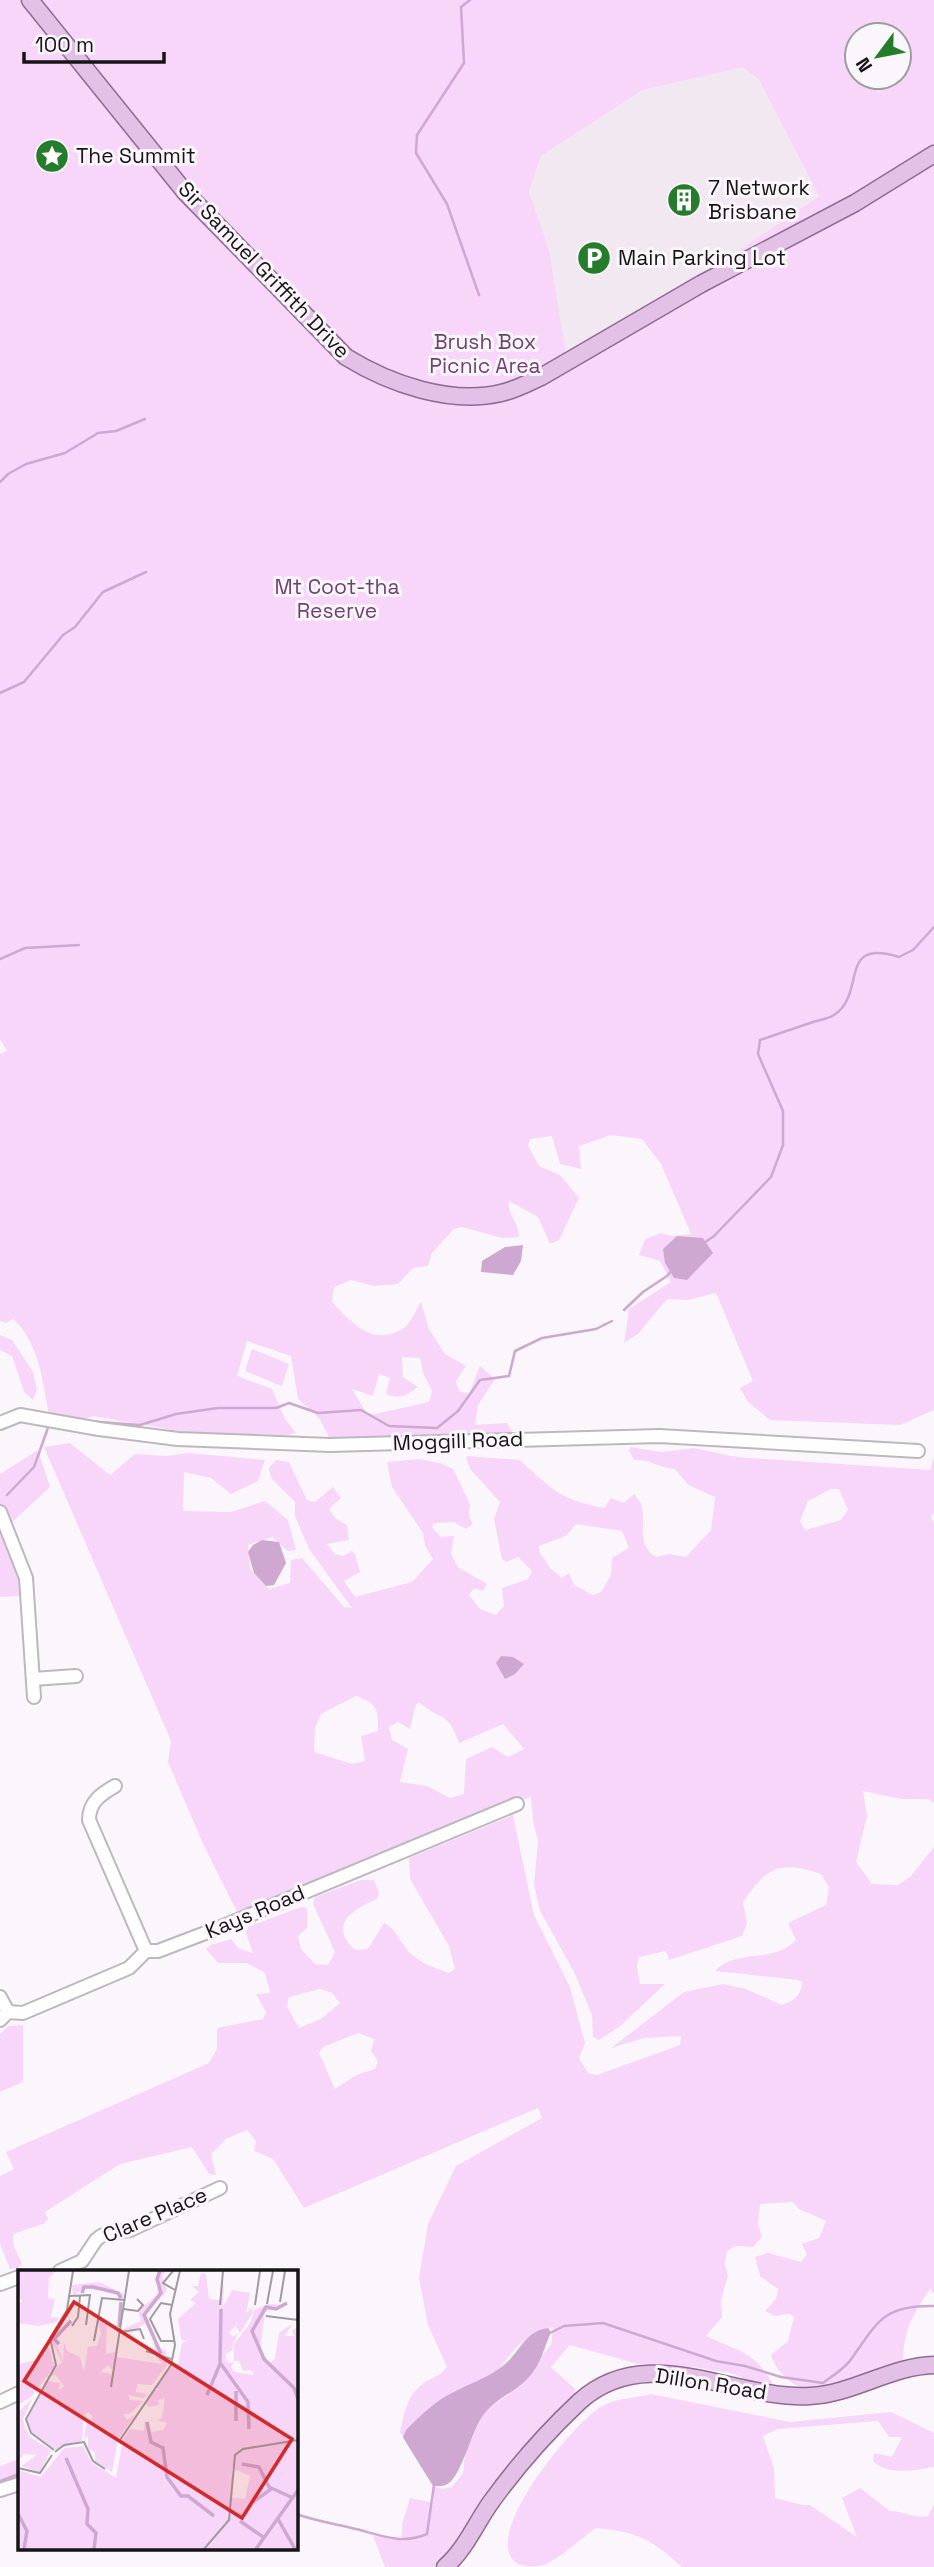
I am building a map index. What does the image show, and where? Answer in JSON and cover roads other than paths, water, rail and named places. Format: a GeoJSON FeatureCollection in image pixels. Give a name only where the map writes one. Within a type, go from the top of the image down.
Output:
{"type":"FeatureCollection","features":[{"type":"Feature","properties":{"kind":"main road","name":"Sir Samuel Griffith Drive"},"geometry":{"type":"LineString","coordinates":[[30,0],[186,192],[346,357],[379,375],[444,394],[486,396],[516,389],[541,377],[594,349],[617,332],[689,291],[855,204],[934,154]]}},
{"type":"Feature","properties":{"kind":"main road","name":"Dillon Road"},"geometry":{"type":"LineString","coordinates":[[445,2567],[528,2455],[579,2402],[614,2379],[637,2375],[667,2375],[784,2396],[812,2396],[871,2381],[904,2369],[934,2365]]}},
{"type":"Feature","properties":{"kind":"street","name":"Moggill Road"},"geometry":{"type":"LineString","coordinates":[[0,1423],[20,1415],[88,1428],[178,1439],[330,1446],[659,1436],[918,1451]]}},
{"type":"Feature","properties":{"kind":"street"},"geometry":{"type":"LineString","coordinates":[[0,1512],[26,1578],[34,1697]]}},
{"type":"Feature","properties":{"kind":"street"},"geometry":{"type":"LineString","coordinates":[[33,1679],[76,1676]]}},
{"type":"Feature","properties":{"kind":"street"},"geometry":{"type":"LineString","coordinates":[[115,1786],[97,1798],[89,1809],[89,1820],[146,1951]]}},
{"type":"Feature","properties":{"kind":"street","name":"Kays Road"},"geometry":{"type":"LineString","coordinates":[[4,2016],[23,2013],[129,1968],[146,1951],[158,1951],[208,1932],[517,1804]]}},
{"type":"Feature","properties":{"kind":"street"},"geometry":{"type":"LineString","coordinates":[[0,1997],[4,2016]]}},
{"type":"Feature","properties":{"kind":"street","name":"Clare Place"},"geometry":{"type":"LineString","coordinates":[[63,2270],[82,2261],[102,2236],[125,2232],[220,2188]]}},
{"type":"Feature","properties":{"kind":"street"},"geometry":{"type":"LineString","coordinates":[[0,2284],[18,2277]]}},
{"type":"Feature","properties":{"kind":"street"},"geometry":{"type":"LineString","coordinates":[[0,2402],[18,2393]]}},
{"type":"Feature","properties":{"kind":"street"},"geometry":{"type":"LineString","coordinates":[[0,2490],[18,2483]]}},
{"type":"Feature","properties":{"kind":"waterway"},"geometry":{"type":"LineString","coordinates":[[470,0],[461,7],[464,63],[417,135],[416,153],[447,204],[479,295]]}},
{"type":"Feature","properties":{"kind":"waterway"},"geometry":{"type":"LineString","coordinates":[[0,482],[26,464],[65,453],[98,433],[116,431],[145,419]]}},
{"type":"Feature","properties":{"kind":"waterway"},"geometry":{"type":"LineString","coordinates":[[0,693],[24,682],[103,592],[146,572]]}},
{"type":"Feature","properties":{"kind":"waterway"},"geometry":{"type":"LineString","coordinates":[[704,1243],[771,1177],[783,1145],[783,1111],[758,1054],[760,1040],[834,1015],[844,1006],[860,961],[867,955],[880,953],[899,957],[913,950],[934,927]]}},
{"type":"Feature","properties":{"kind":"waterway"},"geometry":{"type":"LineString","coordinates":[[0,959],[25,948],[79,945]]}},
{"type":"Feature","properties":{"kind":"waterway"},"geometry":{"type":"LineString","coordinates":[[624,1310],[673,1269]]}},
{"type":"Feature","properties":{"kind":"waterway"},"geometry":{"type":"LineString","coordinates":[[87,1421],[140,1425],[176,1414],[218,1408],[276,1408],[289,1403],[318,1413],[361,1410],[389,1426],[437,1428],[458,1411],[480,1380],[509,1376],[515,1351],[542,1338],[596,1329],[612,1321]]}},
{"type":"Feature","properties":{"kind":"waterway"},"geometry":{"type":"LineString","coordinates":[[7,1495],[34,1467],[49,1425]]}},
{"type":"Feature","properties":{"kind":"waterway"},"geometry":{"type":"LineString","coordinates":[[548,2334],[564,2326],[603,2323],[716,2361],[781,2377],[823,2383],[849,2362],[884,2318],[904,2309],[934,2306]]}},
{"type":"Feature","properties":{"kind":"waterway"},"geometry":{"type":"LineString","coordinates":[[0,2481],[18,2474]]}},
{"type":"Feature","properties":{"kind":"waterway"},"geometry":{"type":"LineString","coordinates":[[298,2515],[391,2538],[409,2539],[427,2534],[434,2485]]}},
{"type":"Feature","properties":{"kind":"place","name":"The Summit"},"geometry":{"type":"Point","coordinates":[52,156]}},
{"type":"Feature","properties":{"kind":"place","name":"7 Network Brisbane"},"geometry":{"type":"Point","coordinates":[684,200]}},
{"type":"Feature","properties":{"kind":"place","name":"Main Parking Lot"},"geometry":{"type":"Point","coordinates":[594,258]}},
{"type":"Feature","properties":{"kind":"park label","name":"Brush Box Picnic Area"},"geometry":{"type":"Point","coordinates":[485,354]}},
{"type":"Feature","properties":{"kind":"park label","name":"Mt Coot-tha Reserve"},"geometry":{"type":"Point","coordinates":[337,599]}}]}
